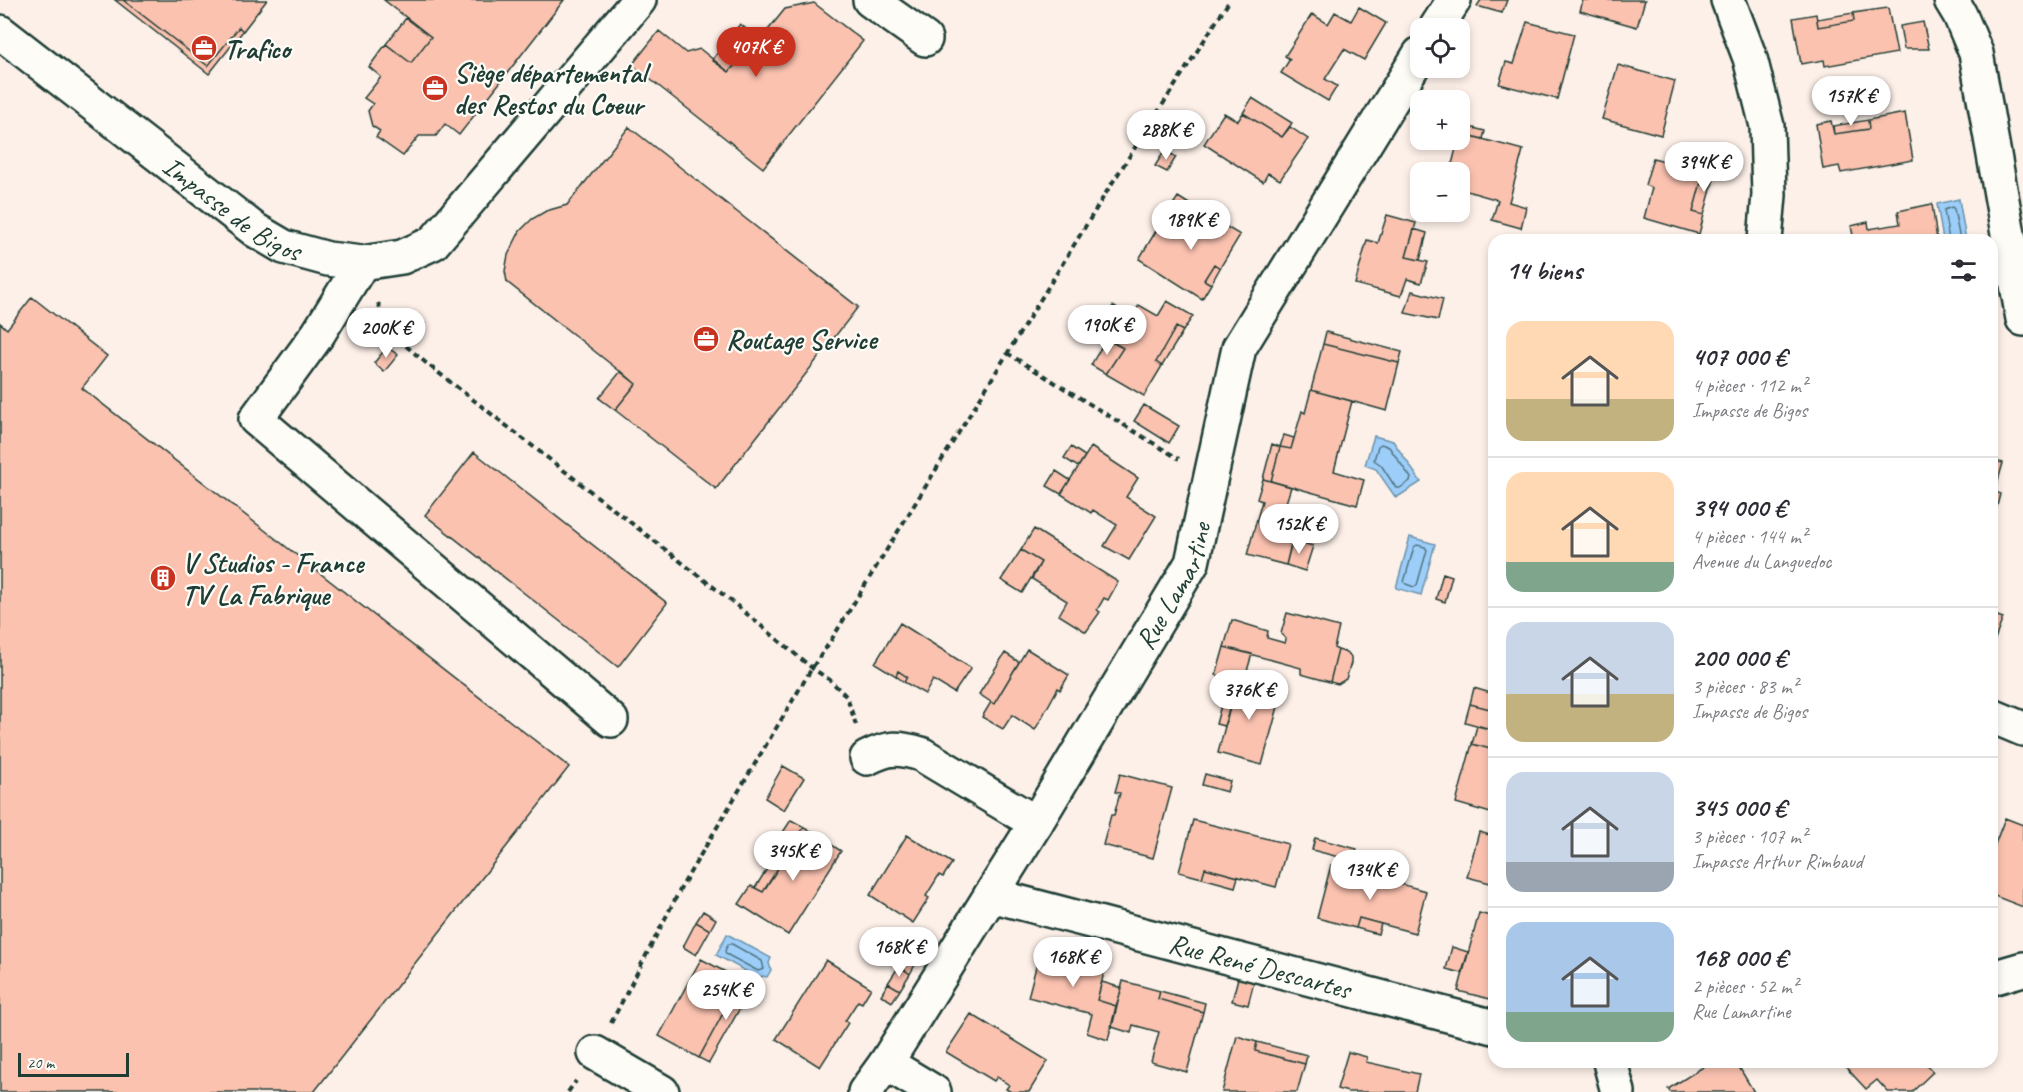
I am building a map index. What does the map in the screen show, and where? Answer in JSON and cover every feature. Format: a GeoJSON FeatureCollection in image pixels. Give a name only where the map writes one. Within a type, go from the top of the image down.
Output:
{"type":"FeatureCollection","features":[{"type":"Feature","properties":{"kind":"street","name":"Impasse de Bigos"},"geometry":{"type":"LineString","coordinates":[[0,32],[255,230],[284,247],[328,259],[362,263],[402,258],[433,243],[639,0]]}},
{"type":"Feature","properties":{"kind":"street"},"geometry":{"type":"LineString","coordinates":[[870,0],[925,39]]}},
{"type":"Feature","properties":{"kind":"street"},"geometry":{"type":"LineString","coordinates":[[1442,18],[1454,0]]}},
{"type":"Feature","properties":{"kind":"street"},"geometry":{"type":"LineString","coordinates":[[1728,0],[1750,58],[1767,126],[1769,195],[1766,234]]}},
{"type":"Feature","properties":{"kind":"street"},"geometry":{"type":"LineString","coordinates":[[1951,0],[1976,53],[2023,319]]}},
{"type":"Feature","properties":{"kind":"street","name":"Rue Lamartine"},"geometry":{"type":"LineString","coordinates":[[865,1092],[886,1063],[1036,823],[1192,563],[1239,348],[1410,70]]}},
{"type":"Feature","properties":{"kind":"street"},"geometry":{"type":"LineString","coordinates":[[362,263],[318,334],[256,419],[611,720]]}},
{"type":"Feature","properties":{"kind":"street"},"geometry":{"type":"LineString","coordinates":[[1998,719],[2023,729]]}},
{"type":"Feature","properties":{"kind":"street"},"geometry":{"type":"LineString","coordinates":[[867,758],[884,750],[902,748],[921,754],[1036,823]]}},
{"type":"Feature","properties":{"kind":"street","name":"Rue René Descartes"},"geometry":{"type":"LineString","coordinates":[[991,895],[1488,1025]]}},
{"type":"Feature","properties":{"kind":"street"},"geometry":{"type":"LineString","coordinates":[[1998,976],[2023,969]]}},
{"type":"Feature","properties":{"kind":"street"},"geometry":{"type":"LineString","coordinates":[[595,1053],[662,1092]]}},
{"type":"Feature","properties":{"kind":"street"},"geometry":{"type":"LineString","coordinates":[[886,1063],[934,1092]]}},
{"type":"Feature","properties":{"kind":"street"},"geometry":{"type":"LineString","coordinates":[[1612,1068],[1618,1092]]}},
{"type":"Feature","properties":{"kind":"path"},"geometry":{"type":"LineString","coordinates":[[595,1053],[682,886],[812,668],[1109,188],[1230,0]]}},
{"type":"Feature","properties":{"kind":"path"},"geometry":{"type":"LineString","coordinates":[[362,263],[391,333],[426,363],[730,600],[848,697],[867,758]]}},
{"type":"Feature","properties":{"kind":"path"},"geometry":{"type":"LineString","coordinates":[[1007,353],[1210,478]]}},
{"type":"Feature","properties":{"kind":"water"},"geometry":{"type":"Polygon","coordinates":[[[1959,199],[1965,234],[1942,234],[1937,204],[1959,199]]]}},
{"type":"Feature","properties":{"kind":"water"},"geometry":{"type":"Polygon","coordinates":[[[1374,436],[1393,441],[1421,482],[1396,498],[1376,469],[1365,465],[1374,436]]]}},
{"type":"Feature","properties":{"kind":"water"},"geometry":{"type":"Polygon","coordinates":[[[1410,537],[1435,544],[1421,595],[1396,588],[1410,537]]]}},
{"type":"Feature","properties":{"kind":"water"},"geometry":{"type":"Polygon","coordinates":[[[727,934],[771,958],[769,963],[771,970],[767,977],[762,976],[760,979],[716,955],[727,934]]]}},
{"type":"Feature","properties":{"kind":"building"},"geometry":{"type":"Polygon","coordinates":[[[115,0],[123,0],[208,66],[239,27],[243,31],[209,74],[115,0]]]}},
{"type":"Feature","properties":{"kind":"building","name":"Trafico"},"geometry":{"type":"Polygon","coordinates":[[[123,0],[267,0],[243,31],[239,27],[208,66],[123,0]]]}},
{"type":"Feature","properties":{"kind":"building","name":"Siège départemental des Restos du Coeur"},"geometry":{"type":"Polygon","coordinates":[[[384,0],[564,0],[459,135],[445,124],[436,136],[419,136],[403,156],[376,137],[380,131],[372,126],[368,111],[373,104],[364,98],[381,77],[369,67],[386,44],[411,63],[431,37],[384,0]]]}},
{"type":"Feature","properties":{"kind":"building"},"geometry":{"type":"Polygon","coordinates":[[[1481,0],[1507,0],[1502,13],[1477,6],[1481,0]]]}},
{"type":"Feature","properties":{"kind":"building"},"geometry":{"type":"Polygon","coordinates":[[[1583,0],[1645,0],[1637,27],[1580,11],[1583,0]]]}},
{"type":"Feature","properties":{"kind":"building"},"geometry":{"type":"Polygon","coordinates":[[[814,3],[863,41],[763,168],[632,65],[659,31],[686,53],[700,49],[729,72],[743,55],[726,42],[740,24],[760,40],[785,9],[814,3]]]}},
{"type":"Feature","properties":{"kind":"building"},"geometry":{"type":"Polygon","coordinates":[[[1359,7],[1386,23],[1364,60],[1344,49],[1325,79],[1337,86],[1328,101],[1281,73],[1290,59],[1285,56],[1312,14],[1328,24],[1335,12],[1351,21],[1359,7]]]}},
{"type":"Feature","properties":{"kind":"building"},"geometry":{"type":"Polygon","coordinates":[[[1888,8],[1897,53],[1825,66],[1824,60],[1801,64],[1793,18],[1816,14],[1818,27],[1854,21],[1853,13],[1888,8]]]}},
{"type":"Feature","properties":{"kind":"building"},"geometry":{"type":"Polygon","coordinates":[[[1853,13],[1854,21],[1818,27],[1817,19],[1853,13]]]}},
{"type":"Feature","properties":{"kind":"building"},"geometry":{"type":"Polygon","coordinates":[[[406,18],[431,37],[411,63],[386,44],[406,18]]]}},
{"type":"Feature","properties":{"kind":"building"},"geometry":{"type":"Polygon","coordinates":[[[1527,22],[1574,34],[1557,99],[1499,84],[1506,62],[1514,64],[1527,22]]]}},
{"type":"Feature","properties":{"kind":"building"},"geometry":{"type":"Polygon","coordinates":[[[1923,22],[1929,49],[1904,49],[1900,26],[1923,22]]]}},
{"type":"Feature","properties":{"kind":"building"},"geometry":{"type":"Polygon","coordinates":[[[726,42],[743,55],[729,72],[712,60],[726,42]]]}},
{"type":"Feature","properties":{"kind":"building"},"geometry":{"type":"Polygon","coordinates":[[[1618,65],[1675,81],[1661,135],[1602,119],[1618,65]]]}},
{"type":"Feature","properties":{"kind":"building"},"geometry":{"type":"Polygon","coordinates":[[[1252,98],[1292,123],[1282,137],[1243,113],[1252,98]]]}},
{"type":"Feature","properties":{"kind":"building"},"geometry":{"type":"Polygon","coordinates":[[[1224,113],[1238,121],[1243,113],[1282,137],[1290,127],[1308,139],[1280,180],[1268,173],[1263,182],[1204,144],[1224,113]]]}},
{"type":"Feature","properties":{"kind":"building"},"geometry":{"type":"Polygon","coordinates":[[[1905,113],[1913,160],[1841,173],[1839,166],[1823,169],[1816,124],[1831,121],[1834,134],[1869,129],[1868,120],[1905,113]]]}},
{"type":"Feature","properties":{"kind":"building"},"geometry":{"type":"Polygon","coordinates":[[[1868,120],[1869,129],[1834,134],[1833,126],[1868,120]]]}},
{"type":"Feature","properties":{"kind":"building","name":"Routage Service"},"geometry":{"type":"Polygon","coordinates":[[[629,127],[858,307],[716,489],[615,410],[636,384],[507,282],[505,271],[508,255],[520,231],[532,219],[546,211],[567,205],[629,127]]]}},
{"type":"Feature","properties":{"kind":"building"},"geometry":{"type":"Polygon","coordinates":[[[1470,127],[1485,131],[1483,139],[1470,136],[1470,127]]]}},
{"type":"Feature","properties":{"kind":"building"},"geometry":{"type":"Polygon","coordinates":[[[1470,136],[1523,150],[1509,202],[1526,207],[1521,228],[1492,220],[1498,200],[1470,192],[1470,162],[1453,162],[1456,150],[1470,150],[1470,136]]]}},
{"type":"Feature","properties":{"kind":"building"},"geometry":{"type":"Polygon","coordinates":[[[1165,150],[1176,157],[1167,172],[1155,166],[1165,150]]]}},
{"type":"Feature","properties":{"kind":"building"},"geometry":{"type":"Polygon","coordinates":[[[1653,158],[1704,171],[1693,212],[1704,215],[1699,234],[1644,218],[1652,188],[1645,185],[1653,158]]]}},
{"type":"Feature","properties":{"kind":"building"},"geometry":{"type":"Polygon","coordinates":[[[1704,171],[1715,175],[1704,215],[1693,212],[1704,171]]]}},
{"type":"Feature","properties":{"kind":"building"},"geometry":{"type":"Polygon","coordinates":[[[1178,197],[1194,207],[1176,236],[1159,226],[1178,197]]]}},
{"type":"Feature","properties":{"kind":"building"},"geometry":{"type":"Polygon","coordinates":[[[1932,204],[1936,234],[1853,234],[1851,226],[1868,222],[1869,229],[1900,224],[1898,211],[1932,204]]]}},
{"type":"Feature","properties":{"kind":"building"},"geometry":{"type":"Polygon","coordinates":[[[1194,207],[1240,235],[1220,268],[1214,264],[1204,280],[1211,284],[1202,299],[1139,259],[1159,226],[1176,236],[1194,207]]]}},
{"type":"Feature","properties":{"kind":"building"},"geometry":{"type":"Polygon","coordinates":[[[1387,215],[1416,223],[1406,257],[1428,262],[1421,283],[1407,279],[1401,296],[1355,284],[1367,240],[1378,243],[1387,215]]]}},
{"type":"Feature","properties":{"kind":"building"},"geometry":{"type":"Polygon","coordinates":[[[1414,229],[1427,233],[1420,260],[1406,257],[1414,229]]]}},
{"type":"Feature","properties":{"kind":"building"},"geometry":{"type":"Polygon","coordinates":[[[1214,264],[1220,268],[1211,284],[1204,280],[1214,264]]]}},
{"type":"Feature","properties":{"kind":"building"},"geometry":{"type":"Polygon","coordinates":[[[1412,291],[1443,299],[1438,320],[1405,313],[1412,291]]]}},
{"type":"Feature","properties":{"kind":"building","name":"V Studios - France TV La Fabrique"},"geometry":{"type":"Polygon","coordinates":[[[32,297],[107,356],[82,388],[569,767],[314,1092],[0,1092],[0,323],[7,329],[32,297]]]}},
{"type":"Feature","properties":{"kind":"building"},"geometry":{"type":"Polygon","coordinates":[[[1167,301],[1193,316],[1183,331],[1176,327],[1156,362],[1162,366],[1144,396],[1106,374],[1123,348],[1097,333],[1113,306],[1132,318],[1139,305],[1158,316],[1167,301]]]}},
{"type":"Feature","properties":{"kind":"building"},"geometry":{"type":"Polygon","coordinates":[[[414,316],[425,324],[412,341],[401,333],[414,316]]]}},
{"type":"Feature","properties":{"kind":"building"},"geometry":{"type":"Polygon","coordinates":[[[1176,327],[1183,331],[1162,366],[1156,362],[1176,327]]]}},
{"type":"Feature","properties":{"kind":"building"},"geometry":{"type":"Polygon","coordinates":[[[1326,332],[1402,352],[1399,363],[1323,344],[1326,332]]]}},
{"type":"Feature","properties":{"kind":"building"},"geometry":{"type":"Polygon","coordinates":[[[1106,339],[1123,348],[1106,374],[1091,365],[1106,339]]]}},
{"type":"Feature","properties":{"kind":"building"},"geometry":{"type":"Polygon","coordinates":[[[1323,344],[1399,363],[1387,411],[1311,390],[1323,344]]]}},
{"type":"Feature","properties":{"kind":"building"},"geometry":{"type":"Polygon","coordinates":[[[387,347],[398,355],[384,372],[374,363],[387,347]]]}},
{"type":"Feature","properties":{"kind":"building"},"geometry":{"type":"Polygon","coordinates":[[[621,371],[636,384],[615,410],[599,398],[621,371]]]}},
{"type":"Feature","properties":{"kind":"building"},"geometry":{"type":"Polygon","coordinates":[[[1311,390],[1352,401],[1334,471],[1364,480],[1357,505],[1271,481],[1280,447],[1291,449],[1311,390]]]}},
{"type":"Feature","properties":{"kind":"building"},"geometry":{"type":"Polygon","coordinates":[[[1144,405],[1179,426],[1169,443],[1134,421],[1144,405]]]}},
{"type":"Feature","properties":{"kind":"building"},"geometry":{"type":"Polygon","coordinates":[[[1284,435],[1294,438],[1291,449],[1280,447],[1284,435]]]}},
{"type":"Feature","properties":{"kind":"building"},"geometry":{"type":"Polygon","coordinates":[[[1272,444],[1280,447],[1271,481],[1263,479],[1272,444]]]}},
{"type":"Feature","properties":{"kind":"building"},"geometry":{"type":"Polygon","coordinates":[[[1071,447],[1085,456],[1078,467],[1064,458],[1071,447]]]}},
{"type":"Feature","properties":{"kind":"building"},"geometry":{"type":"Polygon","coordinates":[[[1091,447],[1138,478],[1126,497],[1156,516],[1129,560],[1104,546],[1117,525],[1093,510],[1091,513],[1061,494],[1091,447]]]}},
{"type":"Feature","properties":{"kind":"building"},"geometry":{"type":"Polygon","coordinates":[[[474,452],[667,603],[618,667],[425,515],[474,452]]]}},
{"type":"Feature","properties":{"kind":"building"},"geometry":{"type":"Polygon","coordinates":[[[1998,462],[2003,463],[1998,480],[1998,462]]]}},
{"type":"Feature","properties":{"kind":"building"},"geometry":{"type":"Polygon","coordinates":[[[1056,471],[1070,480],[1061,494],[1047,486],[1056,471]]]}},
{"type":"Feature","properties":{"kind":"building"},"geometry":{"type":"Polygon","coordinates":[[[1263,479],[1291,487],[1285,506],[1300,511],[1286,565],[1247,555],[1262,501],[1257,499],[1263,479]]]}},
{"type":"Feature","properties":{"kind":"building"},"geometry":{"type":"Polygon","coordinates":[[[1034,529],[1118,582],[1108,600],[1104,598],[1097,610],[1100,612],[1086,632],[1059,615],[1067,601],[1032,579],[1041,562],[1021,550],[1034,529]]]}},
{"type":"Feature","properties":{"kind":"building"},"geometry":{"type":"Polygon","coordinates":[[[1292,540],[1313,546],[1305,571],[1286,565],[1292,540]]]}},
{"type":"Feature","properties":{"kind":"building"},"geometry":{"type":"Polygon","coordinates":[[[1021,550],[1041,562],[1022,593],[1001,580],[1021,550]]]}},
{"type":"Feature","properties":{"kind":"building"},"geometry":{"type":"Polygon","coordinates":[[[1443,573],[1452,576],[1445,602],[1436,599],[1443,573]]]}},
{"type":"Feature","properties":{"kind":"building"},"geometry":{"type":"Polygon","coordinates":[[[1287,613],[1339,627],[1334,648],[1338,650],[1330,682],[1301,674],[1301,668],[1224,647],[1232,620],[1268,631],[1267,638],[1285,643],[1286,639],[1281,634],[1287,613]]]}},
{"type":"Feature","properties":{"kind":"building"},"geometry":{"type":"Polygon","coordinates":[[[1998,616],[2003,618],[1998,631],[1998,616]]]}},
{"type":"Feature","properties":{"kind":"building"},"geometry":{"type":"Polygon","coordinates":[[[900,623],[971,668],[954,693],[933,680],[925,694],[904,682],[907,677],[898,671],[896,676],[875,663],[900,623]]]}},
{"type":"Feature","properties":{"kind":"building"},"geometry":{"type":"Polygon","coordinates":[[[1224,647],[1252,654],[1244,681],[1216,675],[1224,647]]]}},
{"type":"Feature","properties":{"kind":"building"},"geometry":{"type":"Polygon","coordinates":[[[1027,649],[1069,675],[1060,690],[1058,688],[1035,730],[1012,715],[1003,729],[982,717],[991,702],[994,704],[1027,649]]]}},
{"type":"Feature","properties":{"kind":"building"},"geometry":{"type":"Polygon","coordinates":[[[1338,650],[1348,653],[1351,663],[1346,679],[1338,684],[1330,682],[1338,650]]]}},
{"type":"Feature","properties":{"kind":"building"},"geometry":{"type":"Polygon","coordinates":[[[1005,653],[1019,662],[994,704],[979,694],[1005,653]]]}},
{"type":"Feature","properties":{"kind":"building"},"geometry":{"type":"Polygon","coordinates":[[[898,671],[907,677],[904,682],[896,676],[898,671]]]}},
{"type":"Feature","properties":{"kind":"building"},"geometry":{"type":"Polygon","coordinates":[[[1229,677],[1282,692],[1262,765],[1218,753],[1233,696],[1224,694],[1229,677]]]}},
{"type":"Feature","properties":{"kind":"building"},"geometry":{"type":"Polygon","coordinates":[[[1474,688],[1488,692],[1488,708],[1470,704],[1474,688]]]}},
{"type":"Feature","properties":{"kind":"building"},"geometry":{"type":"Polygon","coordinates":[[[1224,694],[1233,696],[1224,726],[1216,724],[1224,694]]]}},
{"type":"Feature","properties":{"kind":"building"},"geometry":{"type":"Polygon","coordinates":[[[1470,704],[1488,708],[1488,728],[1465,722],[1470,704]]]}},
{"type":"Feature","properties":{"kind":"building"},"geometry":{"type":"Polygon","coordinates":[[[1477,726],[1488,729],[1488,748],[1472,744],[1477,726]]]}},
{"type":"Feature","properties":{"kind":"building"},"geometry":{"type":"Polygon","coordinates":[[[1472,744],[1488,748],[1488,812],[1456,803],[1472,744]]]}},
{"type":"Feature","properties":{"kind":"building"},"geometry":{"type":"Polygon","coordinates":[[[783,766],[804,778],[784,810],[765,798],[783,766]]]}},
{"type":"Feature","properties":{"kind":"building"},"geometry":{"type":"Polygon","coordinates":[[[1120,774],[1172,788],[1153,858],[1103,845],[1120,793],[1115,792],[1120,774]]]}},
{"type":"Feature","properties":{"kind":"building"},"geometry":{"type":"Polygon","coordinates":[[[1205,774],[1230,781],[1227,792],[1202,785],[1205,774]]]}},
{"type":"Feature","properties":{"kind":"building"},"geometry":{"type":"Polygon","coordinates":[[[2005,818],[2023,825],[2023,907],[1998,897],[1998,836],[2005,818]]]}},
{"type":"Feature","properties":{"kind":"building"},"geometry":{"type":"Polygon","coordinates":[[[791,820],[804,827],[763,892],[755,888],[773,859],[768,855],[791,820]]]}},
{"type":"Feature","properties":{"kind":"building"},"geometry":{"type":"Polygon","coordinates":[[[1193,820],[1288,844],[1276,887],[1205,868],[1202,878],[1179,872],[1193,820]]]}},
{"type":"Feature","properties":{"kind":"building"},"geometry":{"type":"Polygon","coordinates":[[[804,827],[841,851],[788,935],[739,904],[751,886],[763,892],[804,827]]]}},
{"type":"Feature","properties":{"kind":"building"},"geometry":{"type":"Polygon","coordinates":[[[1479,832],[1488,834],[1488,882],[1467,877],[1479,832]]]}},
{"type":"Feature","properties":{"kind":"building"},"geometry":{"type":"Polygon","coordinates":[[[907,835],[952,863],[943,877],[939,875],[926,896],[929,898],[913,923],[870,895],[907,835]]]}},
{"type":"Feature","properties":{"kind":"building"},"geometry":{"type":"Polygon","coordinates":[[[1315,838],[1357,849],[1354,861],[1312,850],[1315,838]]]}},
{"type":"Feature","properties":{"kind":"building"},"geometry":{"type":"Polygon","coordinates":[[[1331,865],[1426,891],[1415,933],[1359,918],[1356,928],[1317,918],[1331,865]]]}},
{"type":"Feature","properties":{"kind":"building"},"geometry":{"type":"Polygon","coordinates":[[[1205,868],[1238,877],[1235,887],[1202,878],[1205,868]]]}},
{"type":"Feature","properties":{"kind":"building"},"geometry":{"type":"Polygon","coordinates":[[[703,911],[716,919],[710,930],[696,922],[703,911]]]}},
{"type":"Feature","properties":{"kind":"building"},"geometry":{"type":"Polygon","coordinates":[[[1479,913],[1488,915],[1488,998],[1458,991],[1479,913]]]}},
{"type":"Feature","properties":{"kind":"building"},"geometry":{"type":"Polygon","coordinates":[[[1359,918],[1381,924],[1378,934],[1356,928],[1359,918]]]}},
{"type":"Feature","properties":{"kind":"building"},"geometry":{"type":"Polygon","coordinates":[[[696,922],[710,930],[696,955],[683,947],[696,922]]]}},
{"type":"Feature","properties":{"kind":"building"},"geometry":{"type":"Polygon","coordinates":[[[1452,947],[1468,952],[1462,973],[1446,969],[1452,947]]]}},
{"type":"Feature","properties":{"kind":"building"},"geometry":{"type":"Polygon","coordinates":[[[911,948],[921,954],[910,974],[899,966],[911,948]]]}},
{"type":"Feature","properties":{"kind":"building"},"geometry":{"type":"Polygon","coordinates":[[[1041,948],[1106,965],[1097,1000],[1116,1006],[1108,1040],[1087,1033],[1092,1014],[1028,997],[1041,948]]]}},
{"type":"Feature","properties":{"kind":"building"},"geometry":{"type":"Polygon","coordinates":[[[701,959],[741,980],[699,1058],[659,1036],[701,959]]]}},
{"type":"Feature","properties":{"kind":"building"},"geometry":{"type":"Polygon","coordinates":[[[826,960],[871,988],[862,1003],[858,1001],[845,1021],[848,1023],[820,1067],[776,1039],[826,960]]]}},
{"type":"Feature","properties":{"kind":"building"},"geometry":{"type":"Polygon","coordinates":[[[899,966],[910,974],[900,990],[888,983],[899,966]]]}},
{"type":"Feature","properties":{"kind":"building"},"geometry":{"type":"Polygon","coordinates":[[[1238,978],[1254,982],[1248,1005],[1232,1001],[1238,978]]]}},
{"type":"Feature","properties":{"kind":"building"},"geometry":{"type":"Polygon","coordinates":[[[741,980],[753,985],[709,1063],[699,1058],[741,980]]]}},
{"type":"Feature","properties":{"kind":"building"},"geometry":{"type":"Polygon","coordinates":[[[1123,981],[1160,991],[1158,999],[1203,1012],[1187,1072],[1151,1062],[1159,1032],[1133,1025],[1131,1033],[1112,1027],[1123,981]]]}},
{"type":"Feature","properties":{"kind":"building"},"geometry":{"type":"Polygon","coordinates":[[[1102,982],[1122,988],[1116,1006],[1097,1000],[1102,982]]]}},
{"type":"Feature","properties":{"kind":"building"},"geometry":{"type":"Polygon","coordinates":[[[888,983],[900,990],[892,1002],[881,995],[888,983]]]}},
{"type":"Feature","properties":{"kind":"building"},"geometry":{"type":"Polygon","coordinates":[[[1160,991],[1205,1003],[1203,1012],[1158,999],[1160,991]]]}},
{"type":"Feature","properties":{"kind":"building"},"geometry":{"type":"Polygon","coordinates":[[[971,1014],[1048,1061],[1029,1092],[1011,1092],[1006,1089],[1009,1085],[997,1077],[994,1081],[946,1052],[971,1014]]]}},
{"type":"Feature","properties":{"kind":"building"},"geometry":{"type":"Polygon","coordinates":[[[1237,1036],[1257,1042],[1255,1051],[1305,1064],[1297,1092],[1222,1092],[1237,1036]]]}},
{"type":"Feature","properties":{"kind":"building"},"geometry":{"type":"Polygon","coordinates":[[[1257,1042],[1307,1055],[1305,1064],[1255,1051],[1257,1042]]]}},
{"type":"Feature","properties":{"kind":"building"},"geometry":{"type":"Polygon","coordinates":[[[1348,1052],[1367,1057],[1366,1062],[1419,1074],[1415,1092],[1348,1092],[1337,1089],[1348,1052]]]}},
{"type":"Feature","properties":{"kind":"building"},"geometry":{"type":"Polygon","coordinates":[[[1701,1068],[1740,1068],[1754,1092],[1670,1092],[1668,1089],[1701,1068]]]}},
{"type":"Feature","properties":{"kind":"building"},"geometry":{"type":"Polygon","coordinates":[[[1847,1068],[1929,1068],[1933,1072],[1912,1092],[1888,1092],[1877,1080],[1866,1089],[1847,1068]]]}},
{"type":"Feature","properties":{"kind":"place","name":"Trafico"},"geometry":{"type":"Point","coordinates":[204,48]}},
{"type":"Feature","properties":{"kind":"place","name":"Siège départemental des Restos du Coeur"},"geometry":{"type":"Point","coordinates":[435,88]}},
{"type":"Feature","properties":{"kind":"place","name":"Routage Service"},"geometry":{"type":"Point","coordinates":[706,339]}},
{"type":"Feature","properties":{"kind":"place","name":"V Studios - France TV La Fabrique"},"geometry":{"type":"Point","coordinates":[163,578]}}]}
